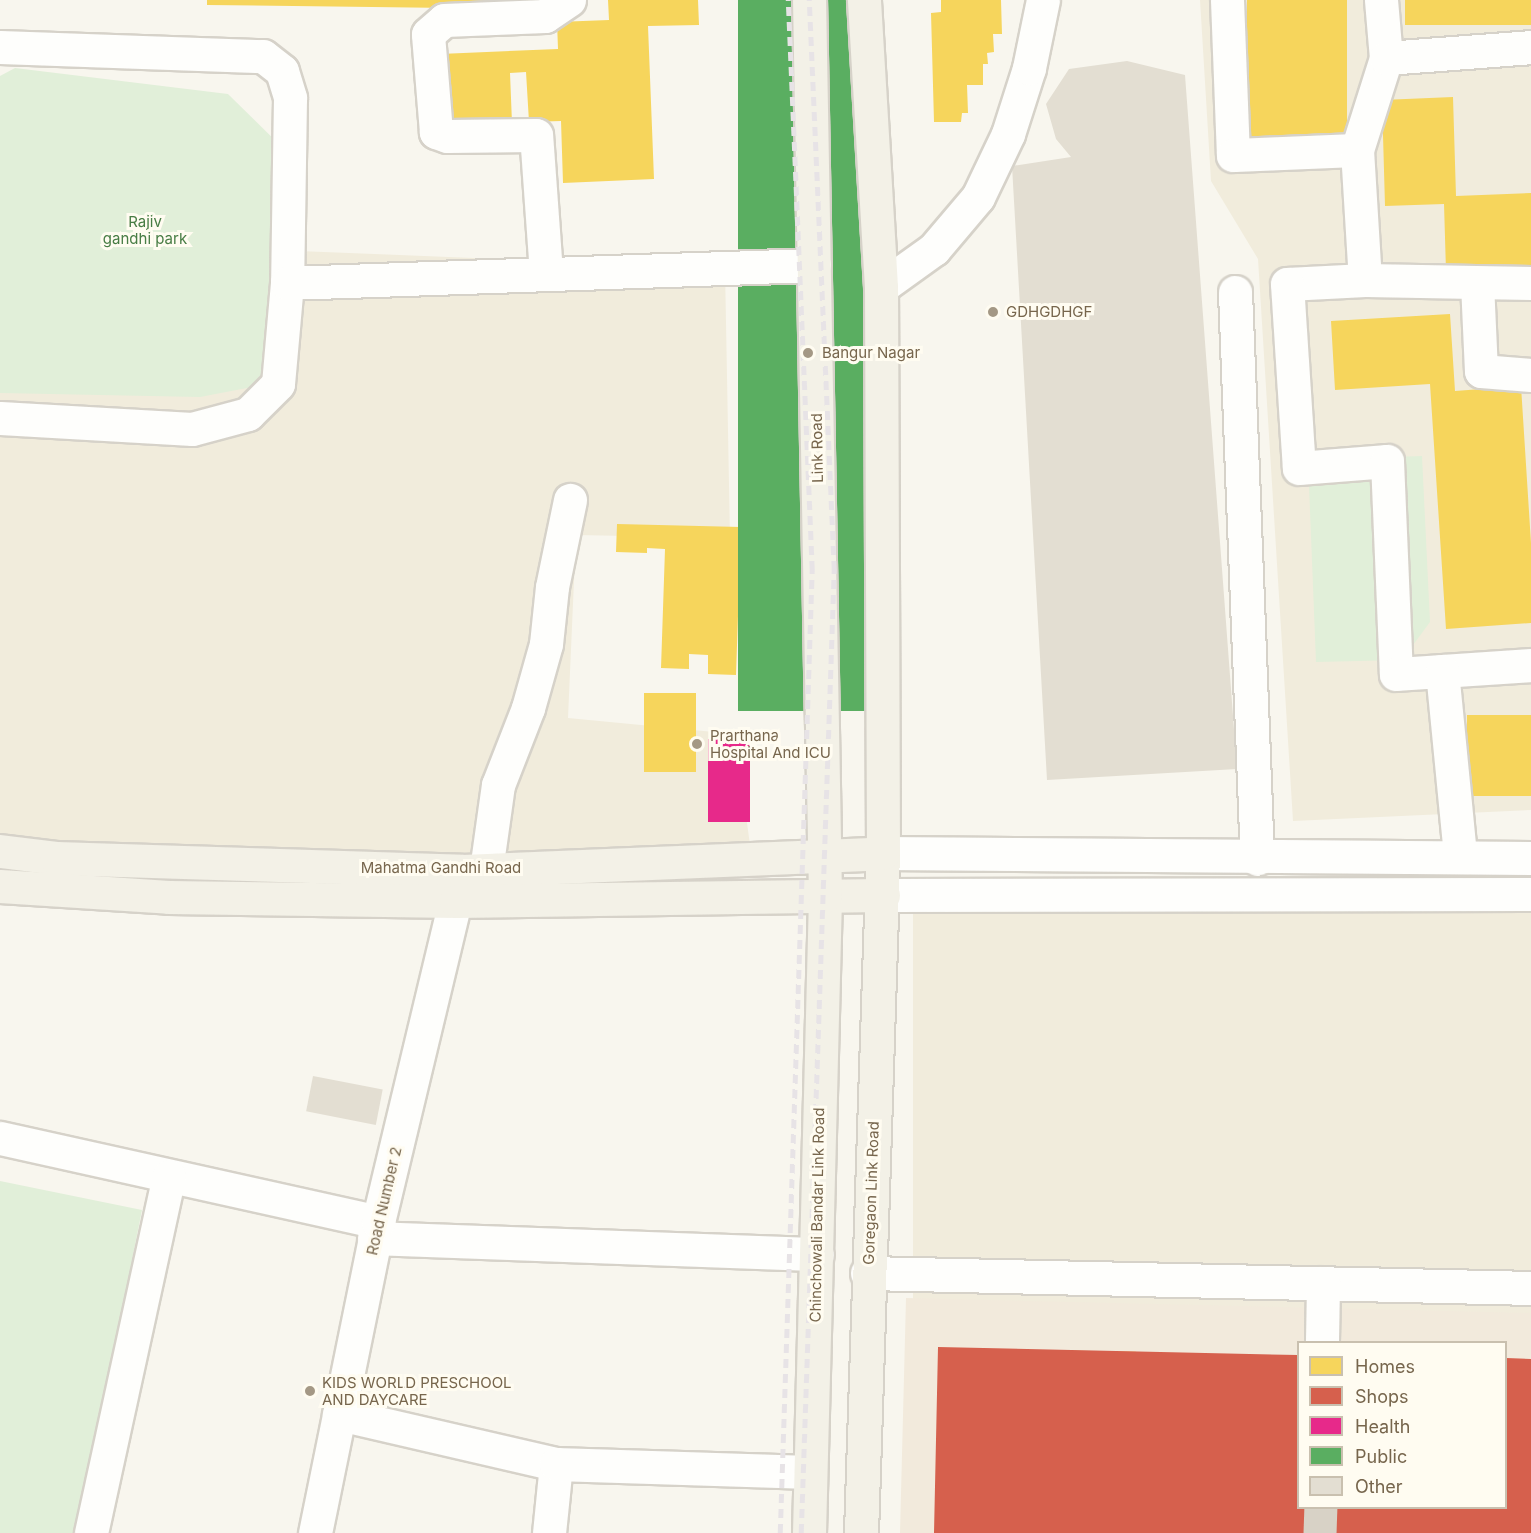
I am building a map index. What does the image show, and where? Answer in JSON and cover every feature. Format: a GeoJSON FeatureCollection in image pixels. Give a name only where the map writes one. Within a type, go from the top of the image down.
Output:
{"type":"FeatureCollection","features":[{"type":"Feature","properties":{"kind":"main road","name":"Link Road"},"geometry":{"type":"LineString","coordinates":[[809,0],[825,896]]}},
{"type":"Feature","properties":{"kind":"main road"},"geometry":{"type":"LineString","coordinates":[[864,0],[882,287],[883,854]]}},
{"type":"Feature","properties":{"kind":"main road","name":"Mahatma Gandhi Road"},"geometry":{"type":"LineString","coordinates":[[0,851],[56,858],[468,881],[825,896],[883,895]]}},
{"type":"Feature","properties":{"kind":"main road","name":"Mahatma Gandhi Road"},"geometry":{"type":"LineString","coordinates":[[0,886],[169,897],[468,881],[824,856],[883,854]]}},
{"type":"Feature","properties":{"kind":"main road","name":"Goregaon Link Road"},"geometry":{"type":"LineString","coordinates":[[861,1533],[867,1273],[883,854]]}},
{"type":"Feature","properties":{"kind":"main road","name":"Chinchowali Bandar Link Road"},"geometry":{"type":"LineString","coordinates":[[809,1533],[825,896]]}},
{"type":"Feature","properties":{"kind":"street"},"geometry":{"type":"LineString","coordinates":[[546,273],[536,135],[447,136],[436,132],[429,34],[444,20],[544,16],[559,10],[569,0]]}},
{"type":"Feature","properties":{"kind":"street"},"geometry":{"type":"LineString","coordinates":[[882,287],[934,249],[978,197],[1008,134],[1029,68],[1043,0]]}},
{"type":"Feature","properties":{"kind":"street"},"geometry":{"type":"LineString","coordinates":[[1227,0],[1233,155],[1357,150]]}},
{"type":"Feature","properties":{"kind":"street"},"geometry":{"type":"LineString","coordinates":[[1365,280],[1357,150],[1386,58],[1381,0]]}},
{"type":"Feature","properties":{"kind":"street"},"geometry":{"type":"LineString","coordinates":[[0,47],[263,56],[282,71],[290,98],[287,283],[278,384],[248,414],[192,429],[0,418]]}},
{"type":"Feature","properties":{"kind":"street"},"geometry":{"type":"LineString","coordinates":[[1386,58],[1531,47]]}},
{"type":"Feature","properties":{"kind":"street"},"geometry":{"type":"LineString","coordinates":[[287,283],[814,265]]}},
{"type":"Feature","properties":{"kind":"street"},"geometry":{"type":"LineString","coordinates":[[1531,283],[1365,280],[1287,284],[1299,468],[1386,461],[1396,674],[1531,665]]}},
{"type":"Feature","properties":{"kind":"street"},"geometry":{"type":"LineString","coordinates":[[1477,283],[1482,371],[1531,375]]}},
{"type":"Feature","properties":{"kind":"street"},"geometry":{"type":"LineString","coordinates":[[1235,292],[1257,859]]}},
{"type":"Feature","properties":{"kind":"street","name":"Road Number 2"},"geometry":{"type":"LineString","coordinates":[[315,1533],[376,1230],[468,881],[498,785],[528,708],[546,644],[552,587],[570,500]]}},
{"type":"Feature","properties":{"kind":"street"},"geometry":{"type":"LineString","coordinates":[[1442,671],[1460,856]]}},
{"type":"Feature","properties":{"kind":"street"},"geometry":{"type":"LineString","coordinates":[[883,854],[1257,859],[1460,856],[1531,858]]}},
{"type":"Feature","properties":{"kind":"street"},"geometry":{"type":"LineString","coordinates":[[883,895],[1531,894]]}},
{"type":"Feature","properties":{"kind":"street"},"geometry":{"type":"LineString","coordinates":[[0,1138],[169,1176],[376,1230],[817,1254]]}},
{"type":"Feature","properties":{"kind":"street"},"geometry":{"type":"LineString","coordinates":[[92,1533],[169,1176]]}},
{"type":"Feature","properties":{"kind":"street"},"geometry":{"type":"LineString","coordinates":[[867,1273],[1531,1287]]}},
{"type":"Feature","properties":{"kind":"street"},"geometry":{"type":"LineString","coordinates":[[1322,1341],[1323,1283]]}},
{"type":"Feature","properties":{"kind":"street"},"geometry":{"type":"LineString","coordinates":[[339,1414],[556,1464],[810,1472]]}},
{"type":"Feature","properties":{"kind":"street"},"geometry":{"type":"LineString","coordinates":[[549,1533],[556,1464]]}},
{"type":"Feature","properties":{"kind":"shaded area"},"geometry":{"type":"Polygon","coordinates":[[[1200,0],[1531,0],[1531,810],[1293,821],[1258,259],[1211,181],[1200,0]]]}},
{"type":"Feature","properties":{"kind":"shaded area"},"geometry":{"type":"Polygon","coordinates":[[[0,239],[725,268],[730,538],[576,535],[568,718],[735,734],[750,845],[243,875],[0,836],[0,239]]]}},
{"type":"Feature","properties":{"kind":"shaded area"},"geometry":{"type":"Polygon","coordinates":[[[913,887],[1531,887],[1531,1313],[913,1313],[913,887]]]}},
{"type":"Feature","properties":{"kind":"shaded area"},"geometry":{"type":"Polygon","coordinates":[[[906,1298],[1531,1313],[1531,1533],[900,1533],[906,1298]]]}},
{"type":"Feature","properties":{"kind":"green space","name":"Rajiv gandhi park"},"geometry":{"type":"Polygon","coordinates":[[[15,68],[228,94],[295,160],[263,385],[200,397],[0,393],[0,76],[15,68]]]}},
{"type":"Feature","properties":{"kind":"green space"},"geometry":{"type":"Polygon","coordinates":[[[1422,456],[1430,622],[1402,660],[1316,662],[1308,460],[1422,456]]]}},
{"type":"Feature","properties":{"kind":"green space"},"geometry":{"type":"Polygon","coordinates":[[[0,1181],[142,1210],[78,1533],[0,1533],[0,1181]]]}},
{"type":"Feature","properties":{"kind":"building: Homes"},"geometry":{"type":"Polygon","coordinates":[[[207,0],[535,0],[535,9],[207,5],[207,0]]]}},
{"type":"Feature","properties":{"kind":"building: Homes"},"geometry":{"type":"Polygon","coordinates":[[[608,0],[698,0],[699,25],[648,26],[654,179],[563,183],[561,121],[529,122],[526,72],[510,73],[512,123],[443,126],[440,54],[558,49],[557,22],[609,20],[608,0]]]}},
{"type":"Feature","properties":{"kind":"building: Homes"},"geometry":{"type":"Polygon","coordinates":[[[941,0],[1001,0],[1002,34],[993,34],[994,52],[987,53],[988,64],[983,64],[983,85],[967,85],[968,113],[962,113],[961,122],[934,122],[931,13],[941,12],[941,0]]]}},
{"type":"Feature","properties":{"kind":"building: Homes"},"geometry":{"type":"Polygon","coordinates":[[[1247,0],[1347,0],[1347,142],[1247,142],[1247,0]]]}},
{"type":"Feature","properties":{"kind":"building: Homes"},"geometry":{"type":"Polygon","coordinates":[[[1405,0],[1531,0],[1531,25],[1405,25],[1405,0]]]}},
{"type":"Feature","properties":{"kind":"building: Homes"},"geometry":{"type":"Polygon","coordinates":[[[1453,97],[1456,196],[1531,193],[1531,268],[1446,271],[1444,204],[1385,206],[1382,100],[1453,97]]]}},
{"type":"Feature","properties":{"kind":"building: Homes"},"geometry":{"type":"Polygon","coordinates":[[[1450,314],[1455,391],[1521,386],[1531,543],[1531,623],[1446,629],[1430,384],[1335,390],[1331,321],[1450,314]]]}},
{"type":"Feature","properties":{"kind":"building: Homes"},"geometry":{"type":"Polygon","coordinates":[[[617,524],[741,527],[736,675],[708,674],[708,655],[689,654],[689,669],[661,668],[665,549],[647,548],[647,553],[616,552],[617,524]]]}},
{"type":"Feature","properties":{"kind":"building: Homes"},"geometry":{"type":"Polygon","coordinates":[[[644,693],[696,693],[696,772],[644,772],[644,693]]]}},
{"type":"Feature","properties":{"kind":"building: Homes"},"geometry":{"type":"Polygon","coordinates":[[[1467,715],[1531,715],[1531,796],[1467,796],[1467,715]]]}},
{"type":"Feature","properties":{"kind":"building: Homes"},"geometry":{"type":"Polygon","coordinates":[[[1031,1350],[1136,1352],[1133,1533],[1028,1533],[1031,1350]]]}},
{"type":"Feature","properties":{"kind":"building: Shops"},"geometry":{"type":"Polygon","coordinates":[[[938,1347],[1297,1355],[1297,1509],[1507,1509],[1507,1358],[1531,1359],[1531,1533],[934,1533],[938,1347]]]}},
{"type":"Feature","properties":{"kind":"building: Health"},"geometry":{"type":"Polygon","coordinates":[[[708,739],[750,739],[750,822],[708,822],[708,739]]]}},
{"type":"Feature","properties":{"kind":"building: Public"},"geometry":{"type":"Polygon","coordinates":[[[738,0],[883,0],[883,711],[738,711],[738,0]]]}},
{"type":"Feature","properties":{"kind":"building: Other"},"geometry":{"type":"Polygon","coordinates":[[[1127,61],[1185,75],[1237,769],[1047,780],[1012,166],[1071,157],[1056,139],[1046,104],[1069,69],[1127,61]]]}},
{"type":"Feature","properties":{"kind":"building: Other"},"geometry":{"type":"Polygon","coordinates":[[[313,1076],[383,1090],[376,1125],[306,1111],[313,1076]]]}},
{"type":"Feature","properties":{"kind":"tunnel"},"geometry":{"type":"LineString","coordinates":[[1320,1533],[1321,1509]]}},
{"type":"Feature","properties":{"kind":"railway"},"geometry":{"type":"LineString","coordinates":[[780,1533],[812,570],[788,0]]}},
{"type":"Feature","properties":{"kind":"railway"},"geometry":{"type":"LineString","coordinates":[[801,1533],[834,570],[809,0]]}},
{"type":"Feature","properties":{"kind":"place","name":"GDHGDHGF"},"geometry":{"type":"Point","coordinates":[993,312]}},
{"type":"Feature","properties":{"kind":"place","name":"Bangur Nagar"},"geometry":{"type":"Point","coordinates":[808,353]}},
{"type":"Feature","properties":{"kind":"place","name":"Prarthana Hospital And ICU"},"geometry":{"type":"Point","coordinates":[697,744]}},
{"type":"Feature","properties":{"kind":"place","name":"KIDS WORLD PRESCHOOL AND DAYCARE"},"geometry":{"type":"Point","coordinates":[310,1391]}}]}
